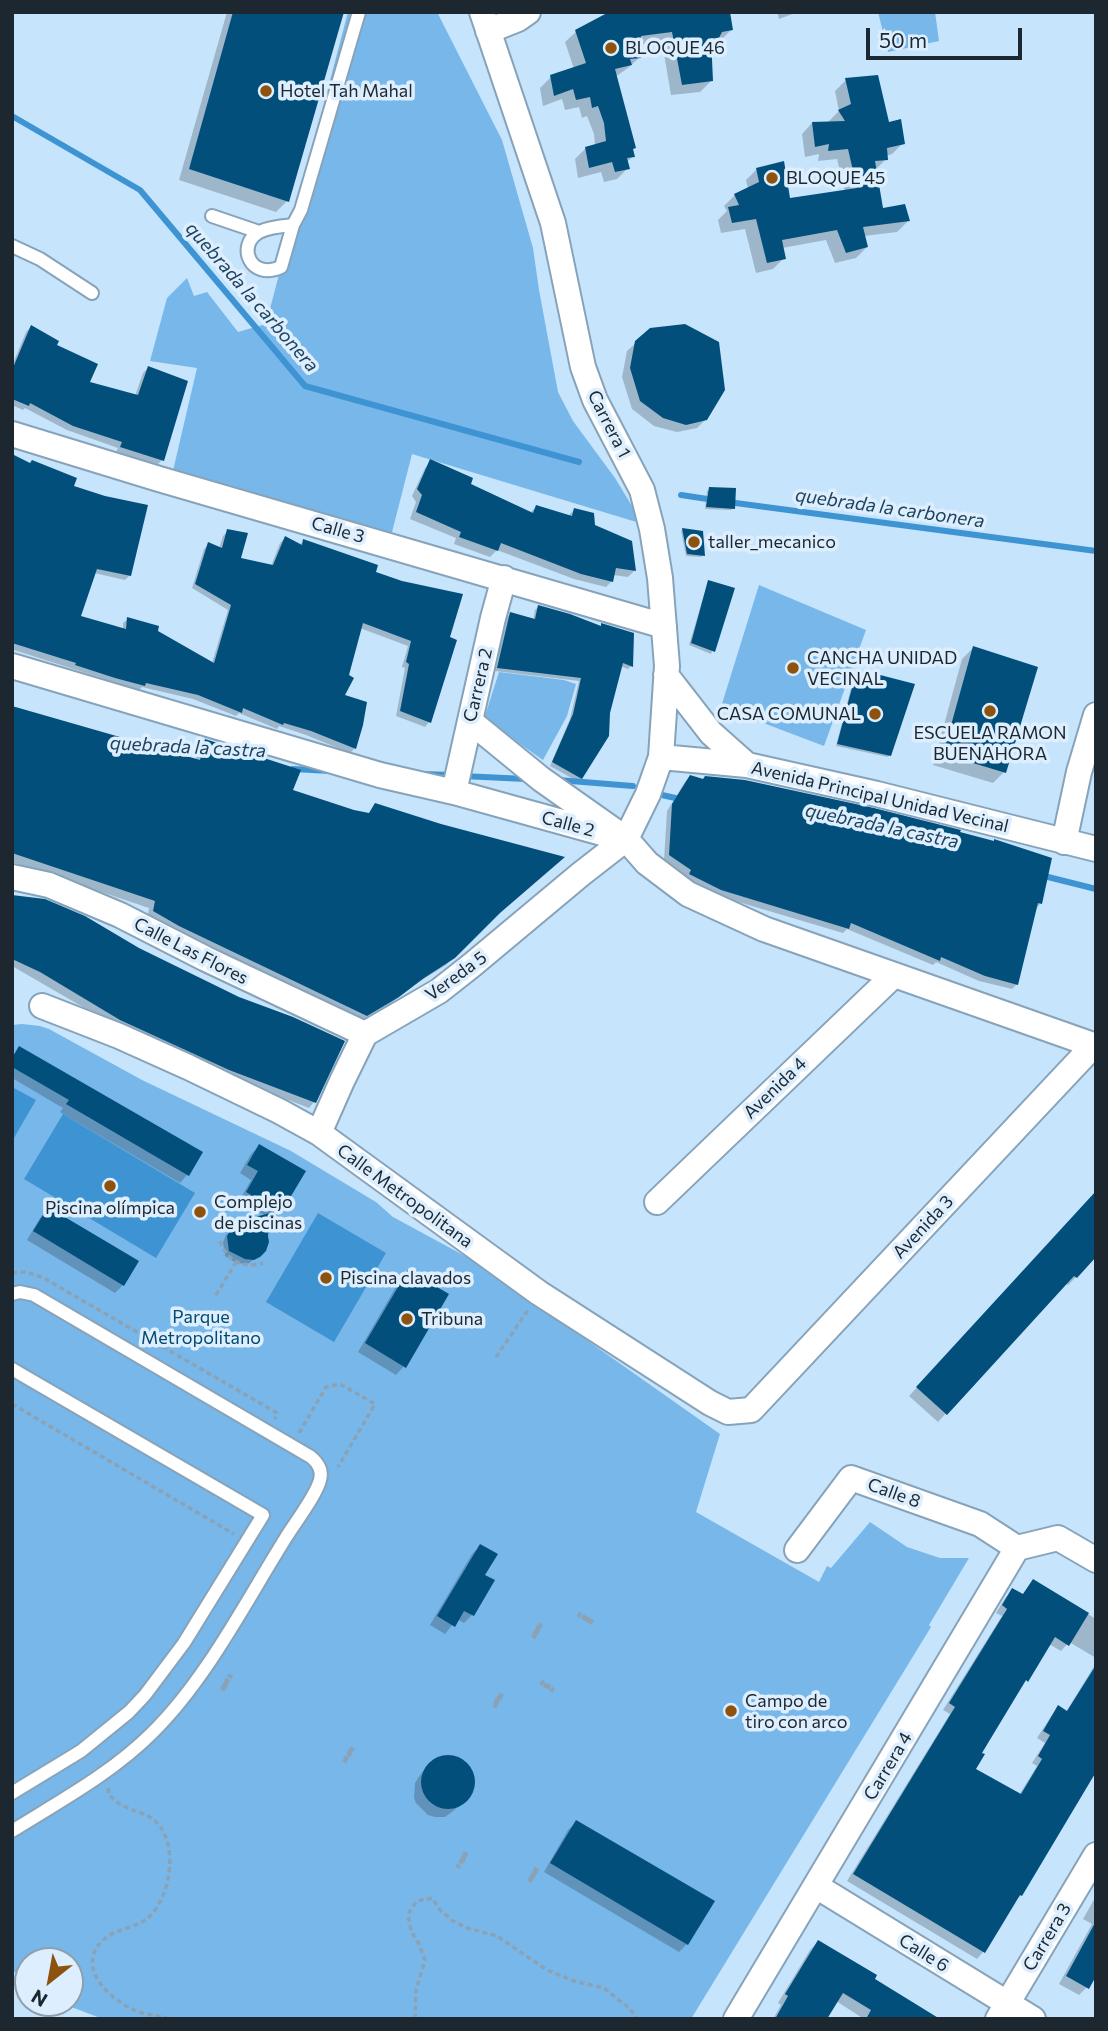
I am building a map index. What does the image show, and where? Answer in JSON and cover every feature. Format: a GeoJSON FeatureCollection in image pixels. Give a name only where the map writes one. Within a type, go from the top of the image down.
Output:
{"type":"FeatureCollection","features":[{"type":"Feature","properties":{"kind":"street"},"geometry":{"type":"LineString","coordinates":[[485,22],[518,19],[528,12]]}},
{"type":"Feature","properties":{"kind":"street","name":"Carrera 1"},"geometry":{"type":"LineString","coordinates":[[485,22],[553,223],[583,367],[595,400],[642,490],[652,529],[664,626],[666,675],[661,757],[648,794],[626,839]]}},
{"type":"Feature","properties":{"kind":"street","name":"Calle 3"},"geometry":{"type":"LineString","coordinates":[[12,434],[664,626]]}},
{"type":"Feature","properties":{"kind":"street","name":"Carrera 2"},"geometry":{"type":"LineString","coordinates":[[454,792],[504,579]]}},
{"type":"Feature","properties":{"kind":"street","name":"Calle 2"},"geometry":{"type":"LineString","coordinates":[[12,666],[380,775],[454,792],[626,839]]}},
{"type":"Feature","properties":{"kind":"street"},"geometry":{"type":"LineString","coordinates":[[666,675],[711,733],[747,765]]}},
{"type":"Feature","properties":{"kind":"street"},"geometry":{"type":"LineString","coordinates":[[1064,842],[1079,772],[1096,715]]}},
{"type":"Feature","properties":{"kind":"street"},"geometry":{"type":"LineString","coordinates":[[470,722],[541,779],[626,839],[647,863],[688,894],[764,929],[1095,1045]]}},
{"type":"Feature","properties":{"kind":"street","name":"Avenida Principal Unidad Vecinal"},"geometry":{"type":"LineString","coordinates":[[661,757],[747,765],[877,794],[1096,849]]}},
{"type":"Feature","properties":{"kind":"street","name":"Vereda 5"},"geometry":{"type":"LineString","coordinates":[[365,1034],[439,991],[626,839]]}},
{"type":"Feature","properties":{"kind":"street","name":"Calle Las Flores"},"geometry":{"type":"LineString","coordinates":[[12,877],[49,885],[120,915],[267,989],[365,1034]]}},
{"type":"Feature","properties":{"kind":"street","name":"Avenida 4"},"geometry":{"type":"LineString","coordinates":[[657,1202],[894,975]]}},
{"type":"Feature","properties":{"kind":"street","name":"Calle Metropolitana"},"geometry":{"type":"LineString","coordinates":[[42,1006],[188,1067],[319,1133],[539,1293],[719,1408],[728,1412],[751,1410]]}},
{"type":"Feature","properties":{"kind":"street"},"geometry":{"type":"LineString","coordinates":[[319,1133],[365,1034]]}},
{"type":"Feature","properties":{"kind":"street","name":"Avenida 3"},"geometry":{"type":"LineString","coordinates":[[751,1410],[1095,1045]]}},
{"type":"Feature","properties":{"kind":"street","name":"Calle 8"},"geometry":{"type":"LineString","coordinates":[[797,1550],[851,1478],[980,1524],[1017,1548]]}},
{"type":"Feature","properties":{"kind":"street"},"geometry":{"type":"LineString","coordinates":[[1017,1548],[1058,1538],[1096,1560]]}},
{"type":"Feature","properties":{"kind":"street","name":"Carrera 4"},"geometry":{"type":"LineString","coordinates":[[736,2019],[1017,1548]]}},
{"type":"Feature","properties":{"kind":"street","name":"Carrera 3"},"geometry":{"type":"LineString","coordinates":[[1002,2011],[1096,1855]]}},
{"type":"Feature","properties":{"kind":"street","name":"Calle 6"},"geometry":{"type":"LineString","coordinates":[[816,1886],[1002,2011],[1033,2019]]}},
{"type":"Feature","properties":{"kind":"lane"},"geometry":{"type":"LineString","coordinates":[[293,225],[259,232],[250,239],[247,253],[252,264],[261,271],[272,271],[281,267],[293,225],[301,210],[359,12]]}},
{"type":"Feature","properties":{"kind":"lane"},"geometry":{"type":"LineString","coordinates":[[212,216],[259,232]]}},
{"type":"Feature","properties":{"kind":"lane"},"geometry":{"type":"LineString","coordinates":[[12,246],[40,259],[92,293]]}},
{"type":"Feature","properties":{"kind":"lane"},"geometry":{"type":"LineString","coordinates":[[12,1294],[20,1292],[34,1295],[311,1457],[321,1471],[320,1480],[297,1520],[210,1660],[169,1714],[151,1734],[99,1776],[12,1831]]}},
{"type":"Feature","properties":{"kind":"lane"},"geometry":{"type":"LineString","coordinates":[[12,1369],[263,1515],[184,1643],[130,1712],[81,1751],[12,1793]]}},
{"type":"Feature","properties":{"kind":"path"},"geometry":{"type":"LineString","coordinates":[[220,1241],[225,1252],[236,1262],[244,1265],[263,1264]]}},
{"type":"Feature","properties":{"kind":"path"},"geometry":{"type":"LineString","coordinates":[[216,1295],[236,1262]]}},
{"type":"Feature","properties":{"kind":"path"},"geometry":{"type":"LineString","coordinates":[[12,1273],[25,1272],[41,1277],[277,1413],[277,1424]]}},
{"type":"Feature","properties":{"kind":"path"},"geometry":{"type":"LineString","coordinates":[[496,1357],[539,1293]]}},
{"type":"Feature","properties":{"kind":"path"},"geometry":{"type":"LineString","coordinates":[[294,1434],[303,1429],[326,1387],[340,1384],[375,1404],[336,1471]]}},
{"type":"Feature","properties":{"kind":"path"},"geometry":{"type":"LineString","coordinates":[[12,1404],[237,1535]]}},
{"type":"Feature","properties":{"kind":"path"},"geometry":{"type":"LineString","coordinates":[[108,1786],[109,1795],[122,1805],[142,1812],[159,1826],[169,1849],[169,1863],[165,1891],[159,1905],[149,1918],[136,1926],[120,1929],[106,1937],[95,1949],[91,1965],[96,1980],[122,2004],[136,2011],[170,2019]]}},
{"type":"Feature","properties":{"kind":"path"},"geometry":{"type":"LineString","coordinates":[[415,2019],[416,1990],[425,1960],[411,1931],[408,1914],[416,1901],[432,1898],[441,1911],[453,1921],[467,1928],[497,1936],[547,1970],[574,1981],[604,1988],[638,2019]]}},
{"type":"Feature","properties":{"kind":"green space"},"geometry":{"type":"Polygon","coordinates":[[[348,12],[437,12],[502,140],[533,248],[558,392],[573,421],[615,478],[643,524],[412,454],[391,536],[172,475],[197,368],[150,361],[167,298],[187,278],[194,296],[207,292],[238,332],[266,324],[348,12]]]}},
{"type":"Feature","properties":{"kind":"green space"},"geometry":{"type":"Polygon","coordinates":[[[878,12],[935,12],[939,41],[888,52],[878,12]]]}},
{"type":"Feature","properties":{"kind":"green space","name":"CANCHA UNIDAD VECINAL"},"geometry":{"type":"Polygon","coordinates":[[[759,585],[866,630],[824,746],[721,707],[759,585]]]}},
{"type":"Feature","properties":{"kind":"green space"},"geometry":{"type":"Polygon","coordinates":[[[499,672],[564,680],[576,684],[567,716],[543,760],[484,719],[499,672]]]}},
{"type":"Feature","properties":{"kind":"green space","name":"Parque Metropolitano"},"geometry":{"type":"Polygon","coordinates":[[[12,1025],[49,1029],[142,1080],[291,1151],[376,1202],[393,1217],[476,1262],[720,1434],[696,1512],[819,1582],[827,1566],[831,1568],[870,1522],[907,1547],[940,1558],[969,1558],[929,1625],[931,1627],[691,2019],[103,2019],[84,2012],[84,1947],[14,1947],[14,1972],[12,1970],[12,1025]]]}},
{"type":"Feature","properties":{"kind":"shaded area"},"geometry":{"type":"Polygon","coordinates":[[[12,1087],[36,1100],[14,1138],[12,1137],[12,1087]]]}},
{"type":"Feature","properties":{"kind":"shaded area","name":"Piscina olímpica"},"geometry":{"type":"Polygon","coordinates":[[[63,1114],[195,1193],[156,1258],[24,1179],[63,1114]]]}},
{"type":"Feature","properties":{"kind":"shaded area","name":"Piscina clavados"},"geometry":{"type":"Polygon","coordinates":[[[318,1213],[386,1253],[334,1342],[266,1302],[318,1213]]]}},
{"type":"Feature","properties":{"kind":"building","name":"Hotel Tah Mahal"},"geometry":{"type":"Polygon","coordinates":[[[233,12],[344,12],[289,202],[189,169],[233,12]]]}},
{"type":"Feature","properties":{"kind":"building"},"geometry":{"type":"Polygon","coordinates":[[[609,12],[730,12],[733,30],[722,32],[719,38],[711,38],[713,81],[682,85],[672,32],[641,36],[641,58],[630,59],[632,65],[615,69],[636,148],[633,149],[635,157],[627,158],[630,169],[615,172],[612,162],[589,168],[585,147],[606,141],[598,106],[592,108],[590,97],[576,100],[573,89],[554,96],[550,75],[586,63],[575,30],[609,12]]]}},
{"type":"Feature","properties":{"kind":"building","name":"BLOQUE 45"},"geometry":{"type":"Polygon","coordinates":[[[878,75],[889,122],[901,119],[905,144],[887,148],[888,160],[875,161],[883,208],[905,204],[910,221],[863,227],[868,247],[846,253],[837,230],[782,240],[786,259],[767,263],[756,219],[732,223],[728,207],[739,205],[734,194],[759,182],[756,168],[784,161],[790,198],[857,188],[848,149],[828,151],[829,144],[815,147],[812,122],[845,121],[838,110],[851,104],[845,78],[878,75]]]}},
{"type":"Feature","properties":{"kind":"building"},"geometry":{"type":"Polygon","coordinates":[[[685,324],[719,342],[725,390],[707,420],[686,425],[663,418],[640,401],[630,368],[635,341],[650,328],[685,324]]]}},
{"type":"Feature","properties":{"kind":"building"},"geometry":{"type":"Polygon","coordinates":[[[31,325],[59,341],[57,345],[98,364],[90,382],[138,395],[148,366],[188,381],[164,461],[120,447],[122,442],[73,426],[30,403],[29,406],[12,399],[12,370],[31,325]]]}},
{"type":"Feature","properties":{"kind":"building"},"geometry":{"type":"Polygon","coordinates":[[[12,454],[30,463],[32,460],[77,478],[74,486],[148,505],[131,576],[97,569],[81,616],[126,629],[127,617],[159,626],[158,631],[214,663],[231,605],[195,584],[208,542],[222,548],[227,529],[248,533],[241,558],[273,565],[285,536],[302,545],[303,539],[378,565],[376,572],[402,581],[463,594],[450,637],[457,640],[431,723],[400,711],[411,641],[363,623],[349,675],[354,678],[345,695],[367,702],[356,749],[311,731],[284,723],[283,725],[243,708],[242,713],[198,695],[115,678],[12,643],[12,454]]]}},
{"type":"Feature","properties":{"kind":"building"},"geometry":{"type":"Polygon","coordinates":[[[430,459],[473,478],[471,484],[533,513],[536,505],[572,516],[574,508],[594,513],[595,525],[632,541],[636,571],[616,568],[613,582],[581,574],[501,543],[498,551],[459,537],[461,532],[416,512],[422,495],[417,489],[430,459]]]}},
{"type":"Feature","properties":{"kind":"building"},"geometry":{"type":"Polygon","coordinates":[[[709,487],[736,488],[735,509],[706,507],[709,487]]]}},
{"type":"Feature","properties":{"kind":"building","name":"taller_mecanico"},"geometry":{"type":"Polygon","coordinates":[[[682,528],[703,531],[705,556],[687,554],[682,528]]]}},
{"type":"Feature","properties":{"kind":"building"},"geometry":{"type":"Polygon","coordinates":[[[708,580],[735,588],[715,652],[691,643],[708,580]]]}},
{"type":"Feature","properties":{"kind":"building"},"geometry":{"type":"Polygon","coordinates":[[[538,605],[601,626],[601,623],[634,633],[633,667],[623,663],[610,713],[609,736],[582,779],[552,762],[573,714],[581,678],[497,668],[510,612],[535,619],[538,605]]]}},
{"type":"Feature","properties":{"kind":"building","name":"ESCUELA RAMON BUENAHORA"},"geometry":{"type":"Polygon","coordinates":[[[973,646],[1038,667],[1006,773],[943,754],[973,646]]]}},
{"type":"Feature","properties":{"kind":"building","name":"CASA COMUNAL"},"geometry":{"type":"Polygon","coordinates":[[[857,669],[915,684],[891,756],[837,744],[857,669]]]}},
{"type":"Feature","properties":{"kind":"building"},"geometry":{"type":"Polygon","coordinates":[[[12,706],[200,760],[205,739],[301,770],[293,790],[354,810],[369,813],[375,803],[441,824],[565,857],[500,913],[455,958],[367,1016],[179,926],[153,911],[155,901],[12,853],[12,706]]]}},
{"type":"Feature","properties":{"kind":"building"},"geometry":{"type":"Polygon","coordinates":[[[690,775],[703,779],[705,776],[745,780],[874,808],[994,839],[1052,858],[1042,904],[1038,903],[1018,985],[985,976],[941,957],[940,961],[851,923],[849,929],[721,890],[689,874],[691,870],[669,855],[672,804],[690,775]]]}},
{"type":"Feature","properties":{"kind":"building"},"geometry":{"type":"Polygon","coordinates":[[[12,895],[45,899],[85,916],[139,948],[239,997],[293,1017],[345,1041],[316,1103],[229,1070],[120,1020],[40,972],[12,959],[12,895]]]}},
{"type":"Feature","properties":{"kind":"building"},"geometry":{"type":"Polygon","coordinates":[[[19,1046],[203,1152],[189,1176],[66,1104],[69,1100],[12,1067],[12,1058],[19,1046]]]}},
{"type":"Feature","properties":{"kind":"building"},"geometry":{"type":"Polygon","coordinates":[[[259,1144],[306,1171],[281,1213],[246,1192],[258,1171],[247,1165],[259,1144]]]}},
{"type":"Feature","properties":{"kind":"building"},"geometry":{"type":"Polygon","coordinates":[[[1096,1191],[1096,1257],[1077,1278],[1074,1276],[947,1415],[916,1387],[1096,1191]]]}},
{"type":"Feature","properties":{"kind":"building"},"geometry":{"type":"Polygon","coordinates":[[[48,1207],[139,1261],[124,1286],[33,1231],[48,1207]]]}},
{"type":"Feature","properties":{"kind":"building"},"geometry":{"type":"Polygon","coordinates":[[[270,1213],[269,1242],[260,1257],[254,1260],[245,1259],[229,1251],[227,1236],[234,1225],[270,1213]]]}},
{"type":"Feature","properties":{"kind":"building","name":"Tribuna"},"geometry":{"type":"Polygon","coordinates":[[[408,1270],[449,1294],[406,1368],[365,1343],[408,1270]]]}},
{"type":"Feature","properties":{"kind":"building"},"geometry":{"type":"Polygon","coordinates":[[[480,1544],[498,1554],[485,1575],[495,1580],[474,1616],[464,1611],[455,1627],[437,1616],[480,1544]]]}},
{"type":"Feature","properties":{"kind":"building"},"geometry":{"type":"Polygon","coordinates":[[[1033,1579],[1089,1613],[1069,1646],[1055,1637],[982,1753],[985,1754],[976,1769],[1021,1794],[1042,1759],[1038,1756],[1050,1735],[1043,1731],[1058,1705],[1067,1711],[1096,1665],[1096,1772],[985,1953],[853,1874],[955,1707],[949,1703],[1007,1609],[1002,1605],[1012,1588],[1023,1594],[1033,1579]]]}},
{"type":"Feature","properties":{"kind":"building"},"geometry":{"type":"Polygon","coordinates":[[[448,1755],[467,1763],[475,1782],[467,1801],[448,1809],[429,1801],[421,1782],[429,1763],[448,1755]]]}},
{"type":"Feature","properties":{"kind":"building"},"geometry":{"type":"Polygon","coordinates":[[[576,1820],[715,1901],[688,1945],[550,1863],[576,1820]]]}},
{"type":"Feature","properties":{"kind":"building"},"geometry":{"type":"Polygon","coordinates":[[[1096,1921],[1096,1976],[1089,1989],[1066,1976],[1096,1921]]]}},
{"type":"Feature","properties":{"kind":"building"},"geometry":{"type":"Polygon","coordinates":[[[818,1940],[877,1975],[875,1979],[940,2019],[866,2019],[871,2010],[843,1993],[827,2019],[775,2019],[788,1996],[785,1994],[818,1940]]]}},
{"type":"Feature","properties":{"kind":"waterway","name":"quebrada la carbonera"},"geometry":{"type":"LineString","coordinates":[[12,116],[140,190],[305,386],[579,462]]}},
{"type":"Feature","properties":{"kind":"waterway","name":"quebrada la carbonera"},"geometry":{"type":"LineString","coordinates":[[681,495],[714,500]]}},
{"type":"Feature","properties":{"kind":"waterway","name":"quebrada la carbonera"},"geometry":{"type":"LineString","coordinates":[[728,502],[1096,551]]}},
{"type":"Feature","properties":{"kind":"waterway","name":"quebrada la castra"},"geometry":{"type":"LineString","coordinates":[[293,769],[331,771]]}},
{"type":"Feature","properties":{"kind":"waterway","name":"quebrada la castra"},"geometry":{"type":"LineString","coordinates":[[422,774],[450,775]]}},
{"type":"Feature","properties":{"kind":"waterway","name":"quebrada la castra"},"geometry":{"type":"LineString","coordinates":[[462,776],[526,779]]}},
{"type":"Feature","properties":{"kind":"waterway","name":"quebrada la castra"},"geometry":{"type":"LineString","coordinates":[[558,780],[633,786]]}},
{"type":"Feature","properties":{"kind":"waterway","name":"quebrada la castra"},"geometry":{"type":"LineString","coordinates":[[662,795],[684,800]]}},
{"type":"Feature","properties":{"kind":"waterway","name":"quebrada la castra"},"geometry":{"type":"LineString","coordinates":[[1040,875],[1096,889]]}},
{"type":"Feature","properties":{"kind":"place","name":"BLOQUE 46"},"geometry":{"type":"Point","coordinates":[611,48]}},
{"type":"Feature","properties":{"kind":"place","name":"Hotel Tah Mahal"},"geometry":{"type":"Point","coordinates":[266,91]}},
{"type":"Feature","properties":{"kind":"place","name":"BLOQUE 45"},"geometry":{"type":"Point","coordinates":[772,178]}},
{"type":"Feature","properties":{"kind":"place","name":"taller_mecanico"},"geometry":{"type":"Point","coordinates":[694,542]}},
{"type":"Feature","properties":{"kind":"place","name":"CANCHA UNIDAD VECINAL"},"geometry":{"type":"Point","coordinates":[793,668]}},
{"type":"Feature","properties":{"kind":"place","name":"ESCUELA RAMON BUENAHORA"},"geometry":{"type":"Point","coordinates":[990,711]}},
{"type":"Feature","properties":{"kind":"place","name":"CASA COMUNAL"},"geometry":{"type":"Point","coordinates":[875,714]}},
{"type":"Feature","properties":{"kind":"place","name":"Piscina olímpica"},"geometry":{"type":"Point","coordinates":[110,1186]}},
{"type":"Feature","properties":{"kind":"place","name":"Complejo de piscinas"},"geometry":{"type":"Point","coordinates":[200,1212]}},
{"type":"Feature","properties":{"kind":"place","name":"Piscina clavados"},"geometry":{"type":"Point","coordinates":[326,1278]}},
{"type":"Feature","properties":{"kind":"place","name":"Tribuna"},"geometry":{"type":"Point","coordinates":[407,1319]}},
{"type":"Feature","properties":{"kind":"place","name":"Campo de tiro con arco"},"geometry":{"type":"Point","coordinates":[731,1711]}}]}
